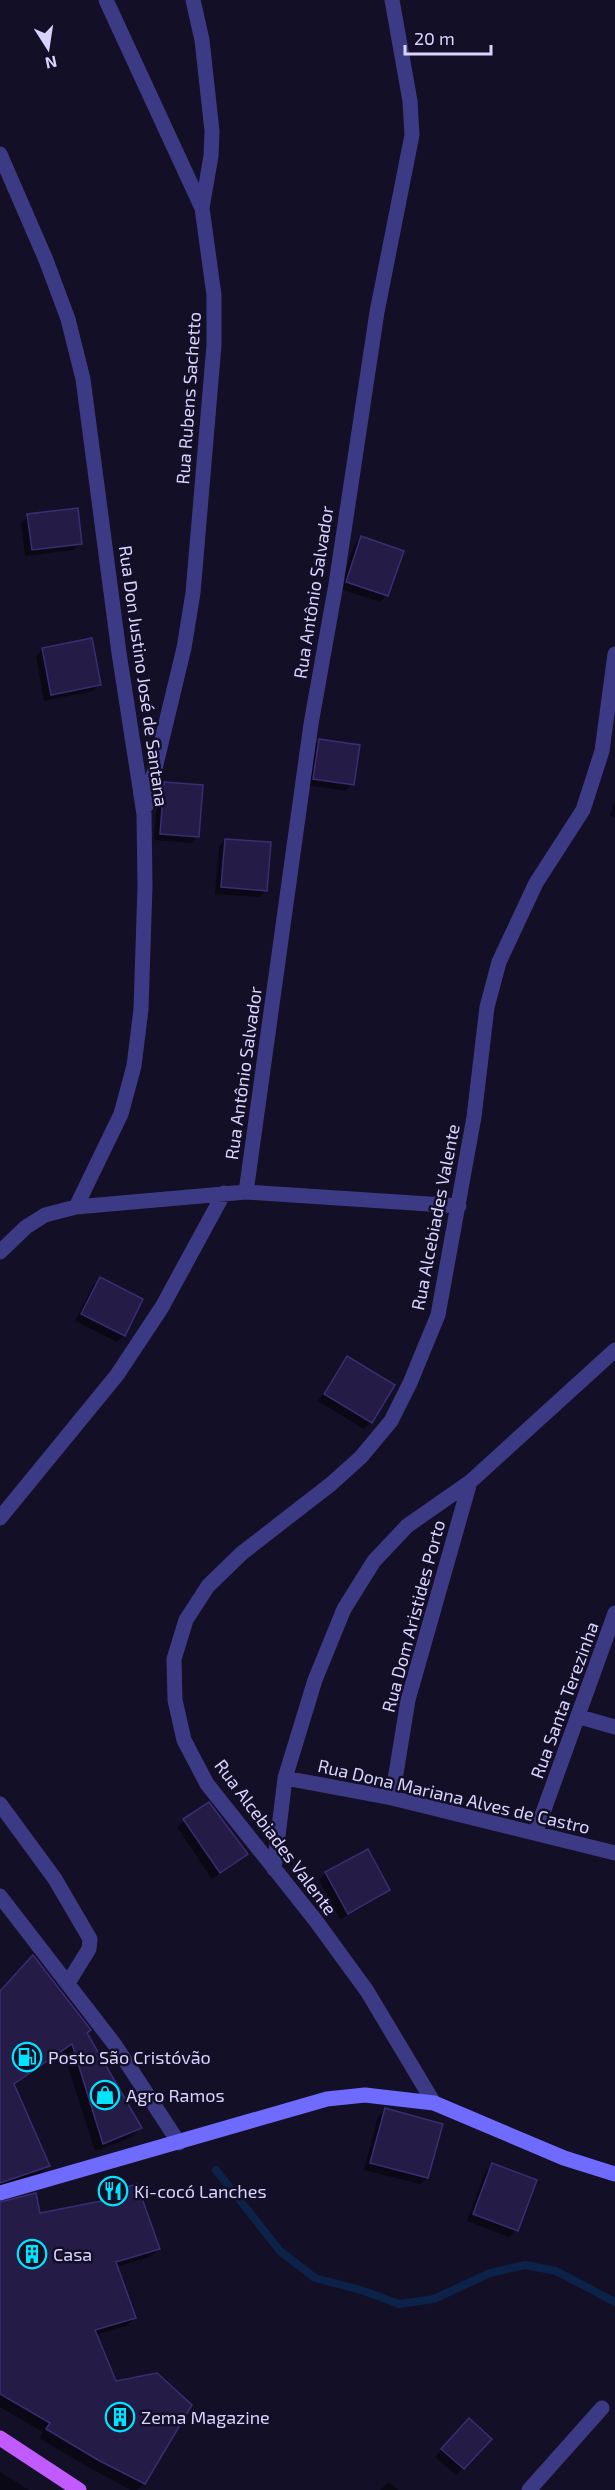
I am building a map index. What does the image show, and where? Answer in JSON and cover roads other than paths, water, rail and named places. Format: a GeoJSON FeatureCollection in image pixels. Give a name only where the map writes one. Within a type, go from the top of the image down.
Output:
{"type":"FeatureCollection","features":[{"type":"Feature","properties":{"kind":"main road"},"geometry":{"type":"LineString","coordinates":[[0,2193],[327,2099],[365,2095],[434,2103],[564,2158],[615,2174]]}},
{"type":"Feature","properties":{"kind":"main road"},"geometry":{"type":"LineString","coordinates":[[0,2438],[79,2490]]}},
{"type":"Feature","properties":{"kind":"street","name":"Rua Rubens Sachetto"},"geometry":{"type":"LineString","coordinates":[[106,0],[202,208],[214,295],[214,345],[193,593],[184,648],[144,814]]}},
{"type":"Feature","properties":{"kind":"street"},"geometry":{"type":"LineString","coordinates":[[193,0],[202,40],[212,130],[211,156],[202,208]]}},
{"type":"Feature","properties":{"kind":"street","name":"Rua Antônio Salvador"},"geometry":{"type":"LineString","coordinates":[[246,1192],[311,724],[336,584],[377,312],[412,135],[410,101],[392,0]]}},
{"type":"Feature","properties":{"kind":"street","name":"Rua Don Justino José de Santana"},"geometry":{"type":"LineString","coordinates":[[0,154],[46,260],[68,319],[83,379],[119,653],[144,814],[146,886],[141,1008],[134,1066],[121,1114],[76,1207]]}},
{"type":"Feature","properties":{"kind":"street","name":"Rua Alcebiades Valente"},"geometry":{"type":"LineString","coordinates":[[434,2103],[367,1991],[316,1921],[207,1784],[184,1740],[175,1700],[174,1659],[186,1620],[208,1586],[242,1553],[339,1478],[361,1457],[391,1421],[410,1383],[438,1315],[474,1118],[487,1007],[499,962],[536,883],[584,810],[602,751],[615,654]]}},
{"type":"Feature","properties":{"kind":"street"},"geometry":{"type":"LineString","coordinates":[[1,1249],[26,1227],[45,1215],[76,1207],[224,1193],[246,1192],[459,1206]]}},
{"type":"Feature","properties":{"kind":"street"},"geometry":{"type":"LineString","coordinates":[[0,1518],[117,1375],[162,1307],[224,1193]]}},
{"type":"Feature","properties":{"kind":"street"},"geometry":{"type":"LineString","coordinates":[[274,1869],[285,1778],[315,1680],[344,1609],[374,1562],[407,1526],[470,1482],[615,1350]]}},
{"type":"Feature","properties":{"kind":"street","name":"Rua Dom Aristides Porto"},"geometry":{"type":"LineString","coordinates":[[392,1798],[408,1700],[470,1482]]}},
{"type":"Feature","properties":{"kind":"street","name":"Rua Santa Terezinha"},"geometry":{"type":"LineString","coordinates":[[536,1832],[580,1717],[615,1613]]}},
{"type":"Feature","properties":{"kind":"street"},"geometry":{"type":"LineString","coordinates":[[580,1717],[615,1727]]}},
{"type":"Feature","properties":{"kind":"street","name":"Rua Dona Mariana Alves de Castro"},"geometry":{"type":"LineString","coordinates":[[285,1778],[392,1798],[615,1853]]}},
{"type":"Feature","properties":{"kind":"street"},"geometry":{"type":"LineString","coordinates":[[0,1804],[55,1879],[90,1939],[89,1948],[68,1983]]}},
{"type":"Feature","properties":{"kind":"street"},"geometry":{"type":"LineString","coordinates":[[0,1896],[115,2045],[179,2143]]}},
{"type":"Feature","properties":{"kind":"street"},"geometry":{"type":"LineString","coordinates":[[530,2490],[602,2408]]}},
{"type":"Feature","properties":{"kind":"waterway"},"geometry":{"type":"LineString","coordinates":[[216,2170],[280,2251],[315,2278],[361,2290],[399,2304],[434,2299],[490,2273],[525,2265],[556,2271],[615,2302]]}},
{"type":"Feature","properties":{"kind":"place","name":"Posto São Cristóvão"},"geometry":{"type":"Point","coordinates":[27,2057]}},
{"type":"Feature","properties":{"kind":"place","name":"Agro Ramos"},"geometry":{"type":"Point","coordinates":[105,2095]}},
{"type":"Feature","properties":{"kind":"place","name":"Ki-cocó Lanches"},"geometry":{"type":"Point","coordinates":[113,2191]}},
{"type":"Feature","properties":{"kind":"place","name":"Casa"},"geometry":{"type":"Point","coordinates":[32,2254]}},
{"type":"Feature","properties":{"kind":"place","name":"Zema Magazine"},"geometry":{"type":"Point","coordinates":[120,2417]}}]}
